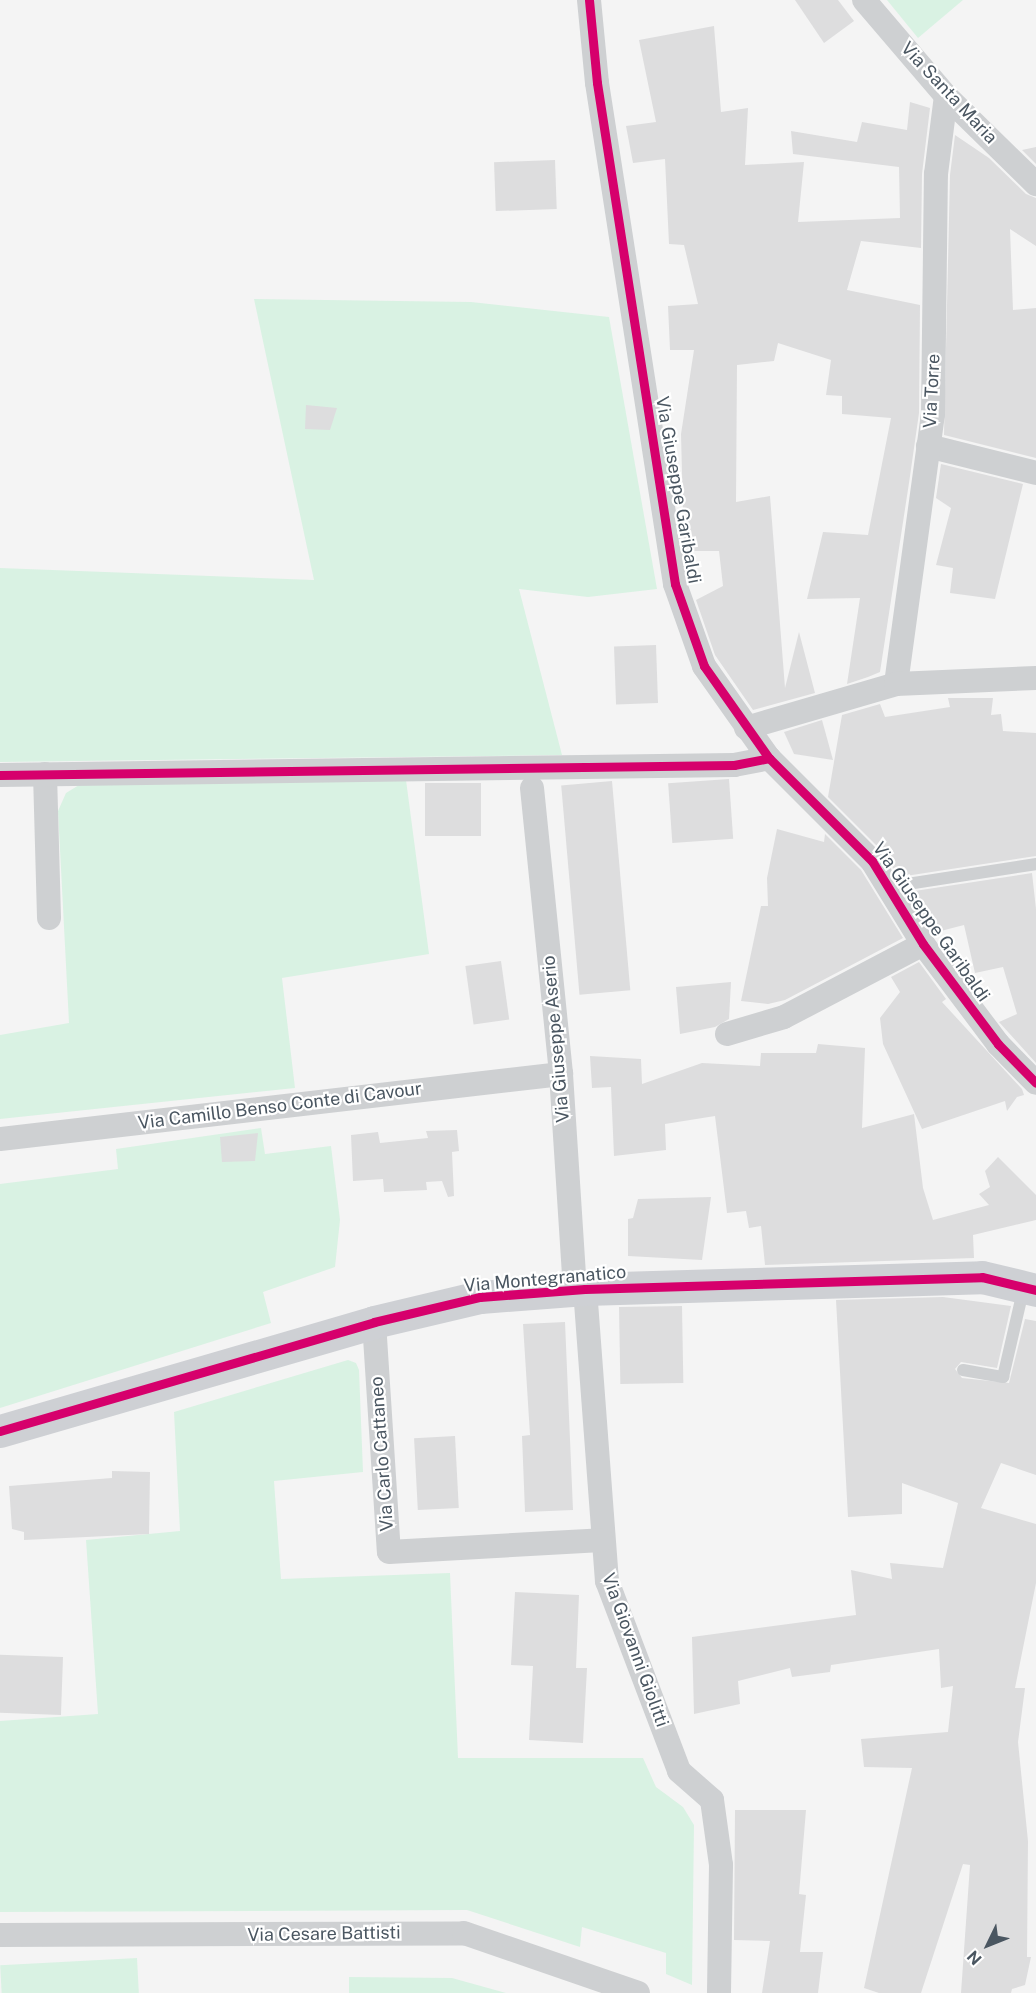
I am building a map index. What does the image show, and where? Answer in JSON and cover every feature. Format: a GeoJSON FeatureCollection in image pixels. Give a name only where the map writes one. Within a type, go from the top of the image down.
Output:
{"type":"FeatureCollection","features":[{"type":"Feature","properties":{"kind":"street","name":"Via Giuseppe Garibaldi"},"geometry":{"type":"LineString","coordinates":[[589,0],[599,95],[675,584],[704,666],[769,758],[872,861],[923,944],[998,1044],[1036,1083]]}},
{"type":"Feature","properties":{"kind":"street","name":"Via Santa Maria"},"geometry":{"type":"LineString","coordinates":[[864,0],[946,96],[1036,184]]}},
{"type":"Feature","properties":{"kind":"street","name":"Via Torre"},"geometry":{"type":"LineString","coordinates":[[896,684],[933,414],[936,174],[946,96]]}},
{"type":"Feature","properties":{"kind":"street"},"geometry":{"type":"LineString","coordinates":[[928,446],[1036,473]]}},
{"type":"Feature","properties":{"kind":"street"},"geometry":{"type":"LineString","coordinates":[[746,728],[896,684],[1036,678]]}},
{"type":"Feature","properties":{"kind":"street"},"geometry":{"type":"LineString","coordinates":[[0,775],[734,765],[769,758]]}},
{"type":"Feature","properties":{"kind":"street"},"geometry":{"type":"LineString","coordinates":[[45,774],[49,918]]}},
{"type":"Feature","properties":{"kind":"street","name":"Via Giuseppe Aserio"},"geometry":{"type":"LineString","coordinates":[[532,788],[580,1289]]}},
{"type":"Feature","properties":{"kind":"street"},"geometry":{"type":"LineString","coordinates":[[727,1034],[784,1017],[923,944]]}},
{"type":"Feature","properties":{"kind":"street","name":"Via Camillo Benso Conte di Cavour"},"geometry":{"type":"LineString","coordinates":[[0,1139],[561,1074]]}},
{"type":"Feature","properties":{"kind":"street","name":"Via Montegranatico"},"geometry":{"type":"LineString","coordinates":[[0,1431],[374,1322],[480,1297],[580,1289],[982,1277],[1030,1289]]}},
{"type":"Feature","properties":{"kind":"street","name":"Via Giovanni Giolitti"},"geometry":{"type":"LineString","coordinates":[[580,1289],[607,1581],[679,1771],[712,1800],[721,1864],[719,1993]]}},
{"type":"Feature","properties":{"kind":"street","name":"Via Carlo Cattaneo"},"geometry":{"type":"LineString","coordinates":[[374,1322],[389,1552],[602,1540]]}},
{"type":"Feature","properties":{"kind":"street","name":"Via Cesare Battisti"},"geometry":{"type":"LineString","coordinates":[[0,1935],[464,1933],[638,1993]]}},
{"type":"Feature","properties":{"kind":"lane"},"geometry":{"type":"LineString","coordinates":[[888,887],[1036,864]]}},
{"type":"Feature","properties":{"kind":"lane"},"geometry":{"type":"LineString","coordinates":[[963,1370],[1003,1377],[1030,1289]]}},
{"type":"Feature","properties":{"kind":"green space"},"geometry":{"type":"Polygon","coordinates":[[[887,0],[963,0],[918,38],[887,0]]]}},
{"type":"Feature","properties":{"kind":"green space"},"geometry":{"type":"Polygon","coordinates":[[[254,299],[471,302],[609,317],[657,589],[588,597],[519,589],[562,755],[0,762],[0,568],[314,580],[254,299]]]}},
{"type":"Feature","properties":{"kind":"green space"},"geometry":{"type":"Polygon","coordinates":[[[406,780],[429,954],[282,978],[295,1088],[0,1119],[0,1035],[69,1023],[58,811],[66,793],[84,782],[406,780]]]}},
{"type":"Feature","properties":{"kind":"green space"},"geometry":{"type":"Polygon","coordinates":[[[261,1128],[265,1154],[331,1146],[340,1220],[335,1267],[263,1292],[271,1323],[0,1408],[0,1184],[118,1169],[116,1149],[261,1128]]]}},
{"type":"Feature","properties":{"kind":"green space"},"geometry":{"type":"Polygon","coordinates":[[[348,1360],[356,1363],[359,1370],[363,1472],[274,1481],[281,1579],[450,1573],[458,1758],[643,1758],[656,1787],[683,1807],[694,1825],[692,1985],[666,1974],[666,1953],[582,1927],[580,1947],[467,1910],[0,1912],[0,1721],[98,1714],[86,1540],[180,1531],[174,1412],[348,1360]]]}},
{"type":"Feature","properties":{"kind":"green space"},"geometry":{"type":"Polygon","coordinates":[[[137,1958],[139,1993],[2,1993],[0,1965],[137,1958]]]}},
{"type":"Feature","properties":{"kind":"green space"},"geometry":{"type":"Polygon","coordinates":[[[349,1977],[452,1978],[506,1993],[349,1993],[349,1977]]]}},
{"type":"Feature","properties":{"kind":"building"},"geometry":{"type":"Polygon","coordinates":[[[795,0],[838,0],[854,21],[824,43],[795,0]]]}},
{"type":"Feature","properties":{"kind":"building"},"geometry":{"type":"Polygon","coordinates":[[[714,26],[721,112],[748,108],[745,165],[804,162],[798,222],[900,218],[899,167],[793,154],[791,131],[857,142],[862,122],[907,130],[910,102],[930,108],[922,174],[921,248],[861,241],[847,290],[920,305],[919,413],[880,672],[847,684],[860,598],[807,599],[823,532],[868,535],[891,418],[842,414],[842,396],[826,395],[831,360],[778,343],[774,361],[737,365],[736,502],[770,496],[785,688],[799,632],[815,693],[753,710],[715,655],[696,600],[723,586],[719,551],[684,551],[681,434],[694,350],[670,350],[668,306],[698,304],[684,245],[669,244],[665,159],[633,163],[626,126],[656,122],[639,40],[714,26]]]}},
{"type":"Feature","properties":{"kind":"building"},"geometry":{"type":"Polygon","coordinates":[[[955,135],[989,158],[1026,194],[1036,198],[1036,246],[1010,229],[1013,310],[1036,308],[1036,458],[944,435],[950,175],[955,135]]]}},
{"type":"Feature","properties":{"kind":"building"},"geometry":{"type":"Polygon","coordinates":[[[1036,147],[1036,164],[1022,150],[1036,147]]]}},
{"type":"Feature","properties":{"kind":"building"},"geometry":{"type":"Polygon","coordinates":[[[555,160],[557,209],[496,211],[494,162],[555,160]]]}},
{"type":"Feature","properties":{"kind":"building"},"geometry":{"type":"Polygon","coordinates":[[[306,405],[337,408],[330,430],[305,429],[306,405]]]}},
{"type":"Feature","properties":{"kind":"building"},"geometry":{"type":"Polygon","coordinates":[[[941,464],[1023,484],[995,599],[950,593],[953,568],[936,565],[951,508],[936,498],[941,464]]]}},
{"type":"Feature","properties":{"kind":"building"},"geometry":{"type":"Polygon","coordinates":[[[656,645],[658,703],[616,704],[614,646],[656,645]]]}},
{"type":"Feature","properties":{"kind":"building"},"geometry":{"type":"Polygon","coordinates":[[[948,698],[993,698],[991,715],[1001,714],[1003,731],[1036,733],[1036,856],[899,877],[882,851],[828,797],[842,715],[880,704],[885,717],[950,707],[948,698]]]}},
{"type":"Feature","properties":{"kind":"building"},"geometry":{"type":"Polygon","coordinates":[[[822,720],[833,760],[794,754],[784,732],[822,720]]]}},
{"type":"Feature","properties":{"kind":"building"},"geometry":{"type":"Polygon","coordinates":[[[729,779],[733,839],[672,843],[668,783],[729,779]]]}},
{"type":"Feature","properties":{"kind":"building"},"geometry":{"type":"Polygon","coordinates":[[[612,781],[630,990],[579,995],[561,785],[612,781]]]}},
{"type":"Feature","properties":{"kind":"building"},"geometry":{"type":"Polygon","coordinates":[[[425,783],[481,783],[481,836],[425,836],[425,783]]]}},
{"type":"Feature","properties":{"kind":"building"},"geometry":{"type":"Polygon","coordinates":[[[777,829],[824,842],[825,834],[861,870],[903,938],[785,1000],[768,1004],[741,1001],[761,906],[768,906],[767,878],[777,829]]]}},
{"type":"Feature","properties":{"kind":"building"},"geometry":{"type":"Polygon","coordinates":[[[1032,873],[1036,909],[1036,1063],[999,1022],[1017,1014],[1003,967],[975,973],[964,925],[933,933],[908,892],[1032,873]]]}},
{"type":"Feature","properties":{"kind":"building"},"geometry":{"type":"Polygon","coordinates":[[[501,961],[509,1019],[474,1024],[465,966],[501,961]]]}},
{"type":"Feature","properties":{"kind":"building"},"geometry":{"type":"Polygon","coordinates":[[[919,962],[946,999],[942,1002],[1022,1089],[1024,1095],[1017,1097],[1007,1111],[1005,1101],[922,1129],[883,1044],[880,1018],[900,992],[891,977],[919,962]]]}},
{"type":"Feature","properties":{"kind":"building"},"geometry":{"type":"Polygon","coordinates":[[[731,982],[729,1019],[715,1027],[680,1034],[676,987],[731,982]]]}},
{"type":"Feature","properties":{"kind":"building"},"geometry":{"type":"Polygon","coordinates":[[[818,1044],[865,1048],[862,1128],[914,1114],[923,1188],[933,1220],[989,1205],[979,1194],[990,1187],[985,1171],[998,1157],[1036,1195],[1036,1220],[973,1235],[974,1258],[765,1265],[761,1226],[749,1228],[746,1211],[727,1213],[715,1116],[665,1124],[666,1150],[614,1156],[611,1087],[592,1088],[590,1056],[641,1059],[642,1084],[702,1063],[760,1066],[761,1053],[816,1053],[818,1044]]]}},
{"type":"Feature","properties":{"kind":"building"},"geometry":{"type":"Polygon","coordinates":[[[457,1130],[459,1151],[452,1152],[454,1196],[448,1197],[442,1181],[426,1182],[427,1190],[384,1192],[383,1179],[353,1181],[351,1135],[378,1132],[380,1143],[428,1138],[426,1131],[457,1130]]]}},
{"type":"Feature","properties":{"kind":"building"},"geometry":{"type":"Polygon","coordinates":[[[258,1133],[255,1161],[222,1162],[220,1137],[258,1133]]]}},
{"type":"Feature","properties":{"kind":"building"},"geometry":{"type":"Polygon","coordinates":[[[711,1197],[702,1260],[628,1256],[628,1219],[633,1218],[638,1199],[711,1197]]]}},
{"type":"Feature","properties":{"kind":"building"},"geometry":{"type":"Polygon","coordinates":[[[943,1297],[1011,1306],[997,1368],[961,1362],[955,1369],[962,1378],[1009,1383],[1025,1319],[1036,1321],[1036,1475],[1001,1463],[981,1508],[1036,1524],[1036,1583],[1015,1688],[1025,1688],[1018,1742],[1028,1841],[1027,1957],[1031,1957],[1025,1985],[1012,1989],[1011,1993],[961,1993],[970,1865],[963,1864],[921,1993],[879,1993],[864,1988],[912,1768],[864,1767],[861,1739],[948,1732],[953,1686],[941,1688],[939,1649],[831,1665],[830,1672],[792,1677],[790,1668],[738,1681],[740,1704],[694,1714],[692,1637],[856,1615],[851,1570],[892,1579],[890,1563],[943,1568],[958,1503],[902,1483],[902,1514],[848,1517],[836,1300],[943,1297]]]}},
{"type":"Feature","properties":{"kind":"building"},"geometry":{"type":"Polygon","coordinates":[[[682,1306],[683,1383],[620,1384],[619,1307],[682,1306]]]}},
{"type":"Feature","properties":{"kind":"building"},"geometry":{"type":"Polygon","coordinates":[[[565,1322],[573,1510],[525,1512],[522,1436],[530,1435],[523,1324],[565,1322]]]}},
{"type":"Feature","properties":{"kind":"building"},"geometry":{"type":"Polygon","coordinates":[[[455,1436],[459,1508],[418,1510],[414,1438],[455,1436]]]}},
{"type":"Feature","properties":{"kind":"building"},"geometry":{"type":"Polygon","coordinates":[[[112,1471],[150,1472],[149,1534],[24,1540],[24,1532],[12,1529],[9,1486],[112,1478],[112,1471]]]}},
{"type":"Feature","properties":{"kind":"building"},"geometry":{"type":"Polygon","coordinates":[[[515,1592],[579,1595],[576,1668],[587,1668],[583,1743],[529,1740],[533,1666],[511,1665],[515,1592]]]}},
{"type":"Feature","properties":{"kind":"building"},"geometry":{"type":"Polygon","coordinates":[[[0,1655],[63,1657],[61,1715],[0,1713],[0,1655]]]}},
{"type":"Feature","properties":{"kind":"building"},"geometry":{"type":"Polygon","coordinates":[[[735,1810],[806,1810],[799,1894],[806,1895],[800,1952],[823,1952],[818,1993],[762,1993],[770,1941],[734,1940],[735,1810]]]}},
{"type":"Feature","properties":{"kind":"cycle path"},"geometry":{"type":"LineString","coordinates":[[589,0],[597,83],[675,584],[704,666],[769,758],[872,861],[923,944],[998,1044],[1036,1083]]}},
{"type":"Feature","properties":{"kind":"cycle path"},"geometry":{"type":"LineString","coordinates":[[0,775],[734,765],[769,758]]}},
{"type":"Feature","properties":{"kind":"cycle path"},"geometry":{"type":"LineString","coordinates":[[0,1431],[374,1322],[480,1297],[585,1289],[982,1277],[1036,1290]]}}]}
